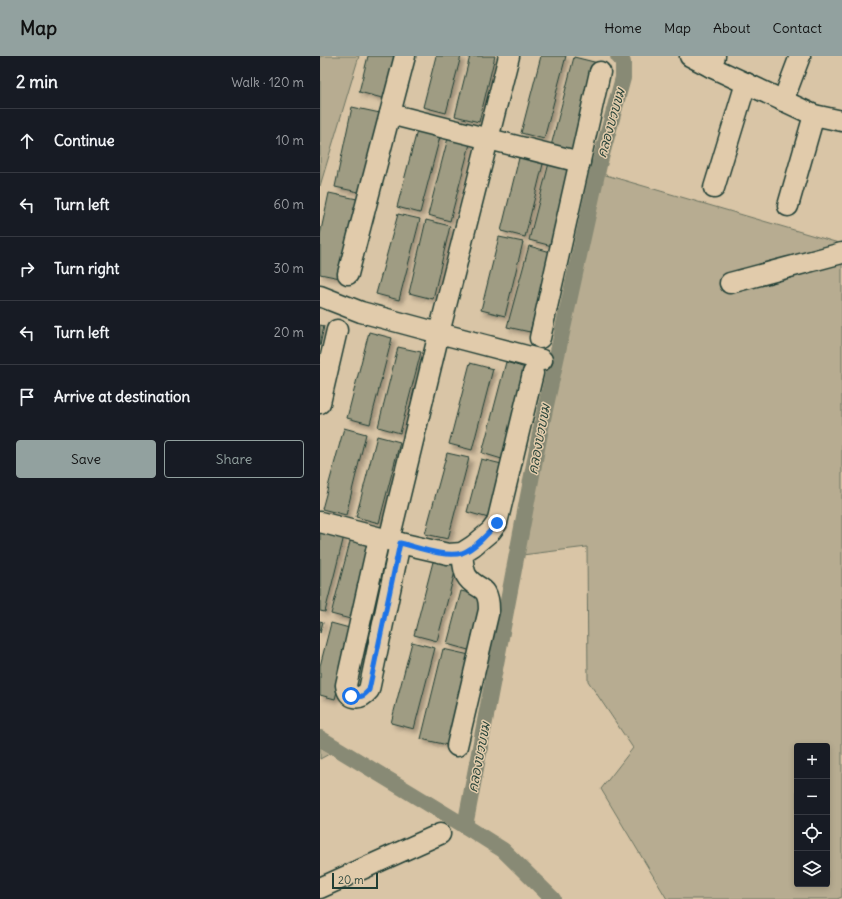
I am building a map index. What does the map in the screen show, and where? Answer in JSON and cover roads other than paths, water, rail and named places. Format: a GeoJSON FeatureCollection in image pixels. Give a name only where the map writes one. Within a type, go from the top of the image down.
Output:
{"type":"FeatureCollection","features":[{"type":"Feature","properties":{"kind":"street"},"geometry":{"type":"LineString","coordinates":[[348,274],[405,56]]}},
{"type":"Feature","properties":{"kind":"street"},"geometry":{"type":"LineString","coordinates":[[390,540],[369,690],[364,696],[358,698],[351,696],[347,691],[346,684],[390,540],[439,333],[509,56]]}},
{"type":"Feature","properties":{"kind":"street"},"geometry":{"type":"LineString","coordinates":[[690,56],[713,61],[746,83],[814,115],[842,121]]}},
{"type":"Feature","properties":{"kind":"street"},"geometry":{"type":"LineString","coordinates":[[783,100],[800,56]]}},
{"type":"Feature","properties":{"kind":"street"},"geometry":{"type":"LineString","coordinates":[[540,338],[600,72]]}},
{"type":"Feature","properties":{"kind":"street"},"geometry":{"type":"LineString","coordinates":[[714,188],[746,83]]}},
{"type":"Feature","properties":{"kind":"street"},"geometry":{"type":"LineString","coordinates":[[390,114],[580,162]]}},
{"type":"Feature","properties":{"kind":"street"},"geometry":{"type":"LineString","coordinates":[[788,206],[814,115]]}},
{"type":"Feature","properties":{"kind":"street"},"geometry":{"type":"LineString","coordinates":[[730,283],[842,253]]}},
{"type":"Feature","properties":{"kind":"street"},"geometry":{"type":"LineString","coordinates":[[320,296],[361,312],[439,333],[538,367],[497,523],[491,531],[473,546],[462,553],[448,554],[320,522]]}},
{"type":"Feature","properties":{"kind":"street"},"geometry":{"type":"LineString","coordinates":[[320,403],[337,330]]}},
{"type":"Feature","properties":{"kind":"street"},"geometry":{"type":"LineString","coordinates":[[457,746],[489,610],[489,599],[487,593],[467,576],[464,570],[462,553]]}},
{"type":"Feature","properties":{"kind":"street"},"geometry":{"type":"LineString","coordinates":[[320,888],[440,834]]}},
{"type":"Feature","properties":{"kind":"waterway","name":"คลองบวบขม"},"geometry":{"type":"LineString","coordinates":[[553,899],[503,850],[465,826],[541,428],[599,165],[623,78],[623,62],[618,56]]}},
{"type":"Feature","properties":{"kind":"waterway","name":"คลองบวบขม"},"geometry":{"type":"LineString","coordinates":[[320,738],[465,826]]}}]}
